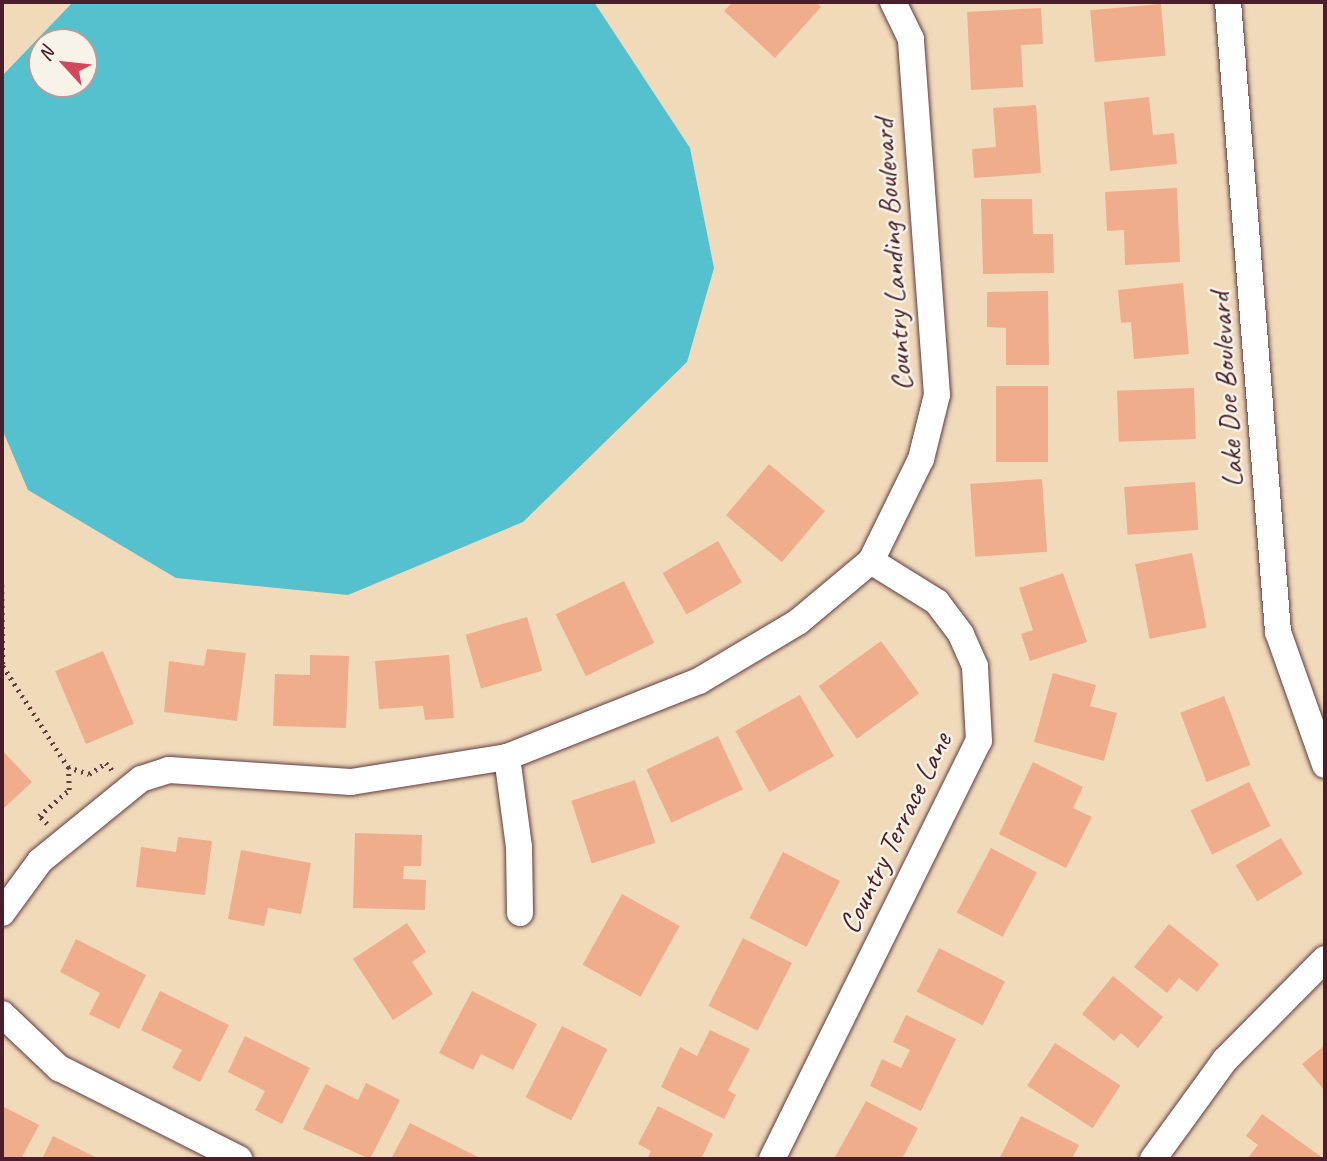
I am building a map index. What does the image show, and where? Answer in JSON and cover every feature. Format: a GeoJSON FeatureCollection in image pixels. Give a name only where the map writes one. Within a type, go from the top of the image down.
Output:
{"type":"FeatureCollection","features":[{"type":"Feature","properties":{"kind":"street","name":"Country Landing Boulevard"},"geometry":{"type":"LineString","coordinates":[[2,913],[62,840],[126,789],[169,770],[351,782],[507,757],[699,681],[798,622],[871,561],[921,459],[937,395],[911,39],[893,2]]}},
{"type":"Feature","properties":{"kind":"street","name":"Lake Doe Boulevard"},"geometry":{"type":"LineString","coordinates":[[1228,2],[1278,632],[1325,765]]}},
{"type":"Feature","properties":{"kind":"street","name":"Country Terrace Lane"},"geometry":{"type":"LineString","coordinates":[[772,1159],[979,741],[975,666],[961,634],[937,601],[871,561]]}},
{"type":"Feature","properties":{"kind":"street"},"geometry":{"type":"LineString","coordinates":[[507,757],[519,847],[520,914]]}},
{"type":"Feature","properties":{"kind":"street"},"geometry":{"type":"LineString","coordinates":[[1153,1159],[1225,1060],[1325,959]]}},
{"type":"Feature","properties":{"kind":"street"},"geometry":{"type":"LineString","coordinates":[[2,1014],[59,1068],[239,1159]]}},
{"type":"Feature","properties":{"kind":"path"},"geometry":{"type":"LineString","coordinates":[[2,585],[3,666],[68,767],[69,790],[40,816],[62,840]]}},
{"type":"Feature","properties":{"kind":"path"},"geometry":{"type":"LineString","coordinates":[[68,767],[89,774],[106,762],[126,789]]}},
{"type":"Feature","properties":{"kind":"water"},"geometry":{"type":"Polygon","coordinates":[[[73,2],[594,2],[690,148],[714,268],[687,362],[523,522],[348,595],[176,578],[28,490],[2,429],[2,76],[28,49],[28,98],[98,98],[98,28],[48,28],[73,2]]]}},
{"type":"Feature","properties":{"kind":"building"},"geometry":{"type":"Polygon","coordinates":[[[733,2],[816,2],[821,7],[775,58],[724,11],[733,2]]]}},
{"type":"Feature","properties":{"kind":"building"},"geometry":{"type":"Polygon","coordinates":[[[1161,4],[1166,56],[1095,62],[1090,10],[1161,4]]]}},
{"type":"Feature","properties":{"kind":"building"},"geometry":{"type":"Polygon","coordinates":[[[1041,8],[1043,44],[1021,45],[1023,87],[971,90],[967,12],[1041,8]]]}},
{"type":"Feature","properties":{"kind":"building"},"geometry":{"type":"Polygon","coordinates":[[[1149,97],[1153,135],[1174,133],[1177,164],[1110,171],[1104,102],[1149,97]]]}},
{"type":"Feature","properties":{"kind":"building"},"geometry":{"type":"Polygon","coordinates":[[[1036,105],[1041,173],[974,178],[972,149],[996,147],[993,108],[1036,105]]]}},
{"type":"Feature","properties":{"kind":"building"},"geometry":{"type":"Polygon","coordinates":[[[1177,188],[1180,262],[1125,265],[1124,230],[1107,231],[1105,192],[1177,188]]]}},
{"type":"Feature","properties":{"kind":"building"},"geometry":{"type":"Polygon","coordinates":[[[981,199],[1032,199],[1033,234],[1053,234],[1054,273],[983,274],[981,199]]]}},
{"type":"Feature","properties":{"kind":"building"},"geometry":{"type":"Polygon","coordinates":[[[1183,283],[1189,354],[1134,359],[1131,322],[1121,323],[1118,290],[1183,283]]]}},
{"type":"Feature","properties":{"kind":"building"},"geometry":{"type":"Polygon","coordinates":[[[1048,291],[1049,365],[1006,365],[1006,328],[987,327],[987,292],[1048,291]]]}},
{"type":"Feature","properties":{"kind":"building"},"geometry":{"type":"Polygon","coordinates":[[[996,386],[1048,386],[1048,462],[996,462],[996,386]]]}},
{"type":"Feature","properties":{"kind":"building"},"geometry":{"type":"Polygon","coordinates":[[[1194,388],[1196,439],[1119,442],[1117,391],[1194,388]]]}},
{"type":"Feature","properties":{"kind":"building"},"geometry":{"type":"Polygon","coordinates":[[[769,464],[825,511],[782,562],[726,515],[769,464]]]}},
{"type":"Feature","properties":{"kind":"building"},"geometry":{"type":"Polygon","coordinates":[[[1042,479],[1047,552],[975,557],[970,484],[1042,479]]]}},
{"type":"Feature","properties":{"kind":"building"},"geometry":{"type":"Polygon","coordinates":[[[1195,482],[1198,530],[1128,535],[1124,487],[1195,482]]]}},
{"type":"Feature","properties":{"kind":"building"},"geometry":{"type":"Polygon","coordinates":[[[718,541],[742,583],[687,615],[663,573],[718,541]]]}},
{"type":"Feature","properties":{"kind":"building"},"geometry":{"type":"Polygon","coordinates":[[[1192,553],[1207,628],[1150,639],[1135,564],[1192,553]]]}},
{"type":"Feature","properties":{"kind":"building"},"geometry":{"type":"Polygon","coordinates":[[[1063,573],[1087,642],[1030,661],[1021,634],[1033,630],[1019,588],[1063,573]]]}},
{"type":"Feature","properties":{"kind":"building"},"geometry":{"type":"Polygon","coordinates":[[[624,581],[654,643],[586,676],[556,614],[624,581]]]}},
{"type":"Feature","properties":{"kind":"building"},"geometry":{"type":"Polygon","coordinates":[[[527,617],[542,671],[481,688],[465,635],[527,617]]]}},
{"type":"Feature","properties":{"kind":"building"},"geometry":{"type":"Polygon","coordinates":[[[881,641],[919,694],[857,739],[819,686],[881,641]]]}},
{"type":"Feature","properties":{"kind":"building"},"geometry":{"type":"Polygon","coordinates":[[[207,649],[246,653],[237,721],[164,712],[169,661],[204,666],[207,649]]]}},
{"type":"Feature","properties":{"kind":"building"},"geometry":{"type":"Polygon","coordinates":[[[103,651],[134,724],[86,744],[55,671],[103,651]]]}},
{"type":"Feature","properties":{"kind":"building"},"geometry":{"type":"Polygon","coordinates":[[[310,655],[349,656],[346,728],[273,726],[275,674],[310,675],[310,655]]]}},
{"type":"Feature","properties":{"kind":"building"},"geometry":{"type":"Polygon","coordinates":[[[449,655],[454,718],[425,720],[423,706],[379,709],[375,661],[449,655]]]}},
{"type":"Feature","properties":{"kind":"building"},"geometry":{"type":"Polygon","coordinates":[[[1053,673],[1096,685],[1090,706],[1117,713],[1104,761],[1034,742],[1053,673]]]}},
{"type":"Feature","properties":{"kind":"building"},"geometry":{"type":"Polygon","coordinates":[[[800,695],[834,756],[769,792],[735,731],[800,695]]]}},
{"type":"Feature","properties":{"kind":"building"},"geometry":{"type":"Polygon","coordinates":[[[1224,696],[1251,765],[1207,782],[1180,713],[1224,696]]]}},
{"type":"Feature","properties":{"kind":"building"},"geometry":{"type":"Polygon","coordinates":[[[718,736],[743,789],[671,823],[646,769],[718,736]]]}},
{"type":"Feature","properties":{"kind":"building"},"geometry":{"type":"Polygon","coordinates":[[[2,750],[32,782],[2,810],[2,750]]]}},
{"type":"Feature","properties":{"kind":"building"},"geometry":{"type":"Polygon","coordinates":[[[1033,762],[1083,787],[1073,808],[1092,817],[1066,868],[999,834],[1033,762]]]}},
{"type":"Feature","properties":{"kind":"building"},"geometry":{"type":"Polygon","coordinates":[[[635,780],[655,843],[592,863],[571,801],[635,780]]]}},
{"type":"Feature","properties":{"kind":"building"},"geometry":{"type":"Polygon","coordinates":[[[1249,782],[1270,826],[1212,855],[1191,810],[1249,782]]]}},
{"type":"Feature","properties":{"kind":"building"},"geometry":{"type":"Polygon","coordinates":[[[355,833],[422,835],[421,866],[404,866],[403,879],[426,880],[425,910],[353,908],[355,833]]]}},
{"type":"Feature","properties":{"kind":"building"},"geometry":{"type":"Polygon","coordinates":[[[178,837],[212,841],[205,895],[136,887],[141,847],[176,852],[178,837]]]}},
{"type":"Feature","properties":{"kind":"building"},"geometry":{"type":"Polygon","coordinates":[[[1281,838],[1303,874],[1257,901],[1236,865],[1281,838]]]}},
{"type":"Feature","properties":{"kind":"building"},"geometry":{"type":"Polygon","coordinates":[[[991,848],[1037,872],[1003,937],[957,912],[991,848]]]}},
{"type":"Feature","properties":{"kind":"building"},"geometry":{"type":"Polygon","coordinates":[[[241,850],[311,863],[301,914],[268,908],[264,926],[228,919],[241,850]]]}},
{"type":"Feature","properties":{"kind":"building"},"geometry":{"type":"Polygon","coordinates":[[[783,852],[840,881],[806,947],[749,918],[783,852]]]}},
{"type":"Feature","properties":{"kind":"building"},"geometry":{"type":"Polygon","coordinates":[[[622,894],[680,926],[640,997],[583,965],[622,894]]]}},
{"type":"Feature","properties":{"kind":"building"},"geometry":{"type":"Polygon","coordinates":[[[407,923],[426,952],[412,962],[433,994],[393,1020],[353,959],[407,923]]]}},
{"type":"Feature","properties":{"kind":"building"},"geometry":{"type":"Polygon","coordinates":[[[1169,924],[1219,964],[1197,992],[1179,978],[1167,993],[1134,967],[1169,924]]]}},
{"type":"Feature","properties":{"kind":"building"},"geometry":{"type":"Polygon","coordinates":[[[743,938],[792,963],[758,1031],[708,1006],[743,938]]]}},
{"type":"Feature","properties":{"kind":"building"},"geometry":{"type":"Polygon","coordinates":[[[76,939],[146,975],[119,1029],[89,1014],[100,993],[60,972],[76,939]]]}},
{"type":"Feature","properties":{"kind":"building"},"geometry":{"type":"Polygon","coordinates":[[[939,948],[1005,982],[983,1025],[917,992],[939,948]]]}},
{"type":"Feature","properties":{"kind":"building"},"geometry":{"type":"Polygon","coordinates":[[[1113,976],[1163,1017],[1138,1048],[1121,1033],[1114,1041],[1082,1014],[1113,976]]]}},
{"type":"Feature","properties":{"kind":"building"},"geometry":{"type":"Polygon","coordinates":[[[160,991],[229,1025],[200,1082],[172,1068],[182,1050],[141,1030],[160,991]]]}},
{"type":"Feature","properties":{"kind":"building"},"geometry":{"type":"Polygon","coordinates":[[[472,991],[537,1024],[513,1070],[481,1054],[473,1070],[439,1053],[472,991]]]}},
{"type":"Feature","properties":{"kind":"building"},"geometry":{"type":"Polygon","coordinates":[[[906,1015],[956,1039],[921,1111],[870,1086],[882,1059],[901,1068],[910,1050],[893,1042],[906,1015]]]}},
{"type":"Feature","properties":{"kind":"building"},"geometry":{"type":"Polygon","coordinates":[[[562,1026],[607,1049],[571,1120],[526,1097],[562,1026]]]}},
{"type":"Feature","properties":{"kind":"building"},"geometry":{"type":"Polygon","coordinates":[[[710,1030],[750,1049],[728,1090],[736,1095],[724,1119],[661,1087],[680,1047],[697,1056],[710,1030]]]}},
{"type":"Feature","properties":{"kind":"building"},"geometry":{"type":"Polygon","coordinates":[[[245,1036],[310,1068],[282,1124],[255,1110],[265,1091],[228,1072],[245,1036]]]}},
{"type":"Feature","properties":{"kind":"building"},"geometry":{"type":"Polygon","coordinates":[[[1055,1043],[1120,1085],[1093,1128],[1027,1086],[1055,1043]]]}},
{"type":"Feature","properties":{"kind":"building"},"geometry":{"type":"Polygon","coordinates":[[[1325,1045],[1325,1091],[1302,1064],[1325,1045]]]}},
{"type":"Feature","properties":{"kind":"building"},"geometry":{"type":"Polygon","coordinates":[[[366,1083],[400,1100],[370,1159],[303,1129],[326,1084],[358,1100],[366,1083]]]}},
{"type":"Feature","properties":{"kind":"building"},"geometry":{"type":"Polygon","coordinates":[[[866,1101],[918,1128],[902,1159],[834,1159],[866,1101]]]}},
{"type":"Feature","properties":{"kind":"building"},"geometry":{"type":"Polygon","coordinates":[[[2,1106],[39,1125],[21,1159],[2,1159],[2,1106]]]}},
{"type":"Feature","properties":{"kind":"building"},"geometry":{"type":"Polygon","coordinates":[[[658,1106],[713,1134],[701,1159],[647,1159],[651,1151],[638,1144],[658,1106]]]}},
{"type":"Feature","properties":{"kind":"building"},"geometry":{"type":"Polygon","coordinates":[[[1262,1114],[1324,1159],[1247,1159],[1258,1145],[1246,1136],[1262,1114]]]}},
{"type":"Feature","properties":{"kind":"building"},"geometry":{"type":"Polygon","coordinates":[[[1021,1116],[1079,1145],[1072,1159],[999,1159],[1021,1116]]]}},
{"type":"Feature","properties":{"kind":"building"},"geometry":{"type":"Polygon","coordinates":[[[410,1123],[482,1159],[391,1159],[410,1123]]]}},
{"type":"Feature","properties":{"kind":"building"},"geometry":{"type":"Polygon","coordinates":[[[53,1136],[99,1159],[42,1159],[53,1136]]]}}]}
